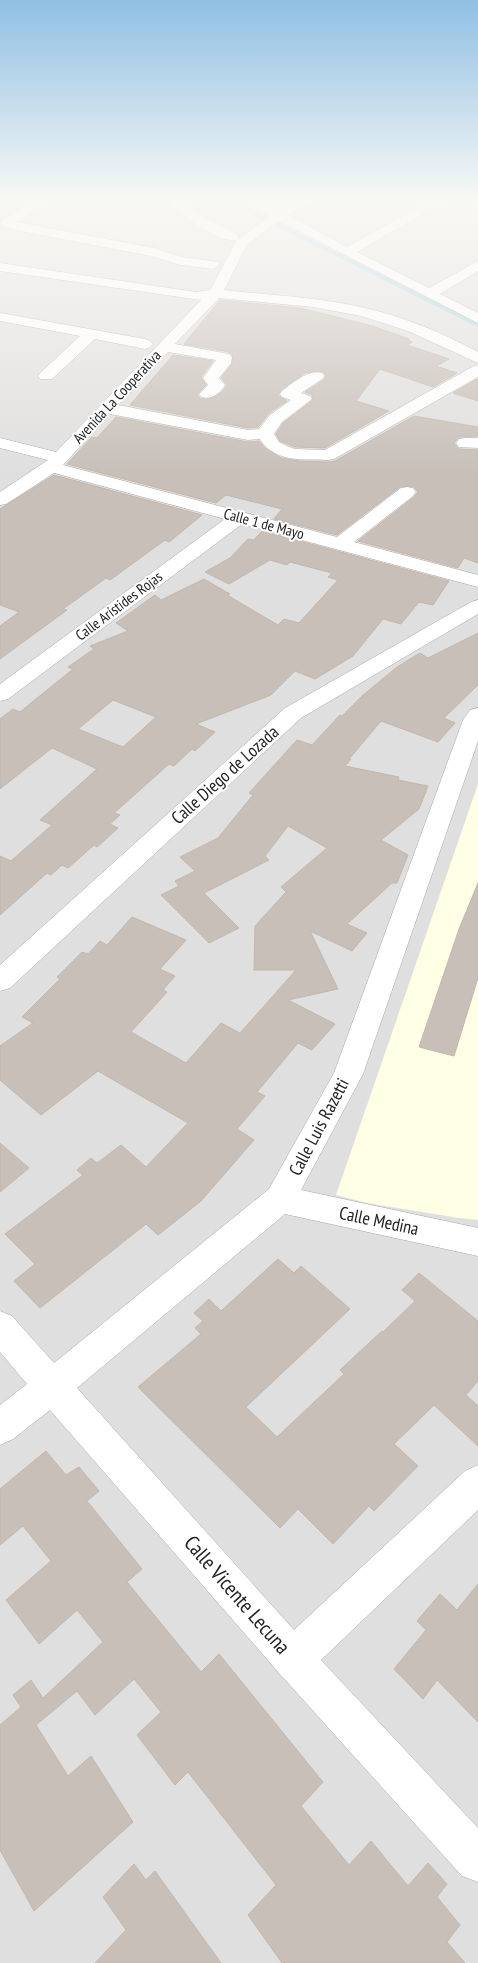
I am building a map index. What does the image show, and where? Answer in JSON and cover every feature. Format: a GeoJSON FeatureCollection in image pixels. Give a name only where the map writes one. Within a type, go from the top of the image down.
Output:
{"type":"FeatureCollection","features":[{"type":"Feature","properties":{"kind":"street"},"geometry":{"type":"LineString","coordinates":[[166,292],[196,296],[215,293],[345,308],[382,317],[430,334],[478,358]]}},
{"type":"Feature","properties":{"kind":"street","name":"Avenida La Cooperativa"},"geometry":{"type":"LineString","coordinates":[[132,358],[198,292]]}},
{"type":"Feature","properties":{"kind":"street"},"geometry":{"type":"LineString","coordinates":[[423,292],[478,318]]}},
{"type":"Feature","properties":{"kind":"street"},"geometry":{"type":"LineString","coordinates":[[428,294],[432,292]]}},
{"type":"Feature","properties":{"kind":"street","name":"Avenida La Cooperativa"},"geometry":{"type":"LineString","coordinates":[[0,500],[51,460],[106,408],[215,293]]}},
{"type":"Feature","properties":{"kind":"street"},"geometry":{"type":"LineString","coordinates":[[0,317],[145,344]]}},
{"type":"Feature","properties":{"kind":"street"},"geometry":{"type":"LineString","coordinates":[[46,376],[92,334]]}},
{"type":"Feature","properties":{"kind":"street"},"geometry":{"type":"LineString","coordinates":[[164,347],[224,356],[223,363],[211,378],[217,385],[206,394]]}},
{"type":"Feature","properties":{"kind":"street"},"geometry":{"type":"LineString","coordinates":[[264,434],[273,446],[281,450],[294,454],[328,456],[478,370]]}},
{"type":"Feature","properties":{"kind":"street"},"geometry":{"type":"LineString","coordinates":[[264,434],[272,421],[304,399],[288,394],[316,376]]}},
{"type":"Feature","properties":{"kind":"street","name":"Avenida La Cooperativa"},"geometry":{"type":"LineString","coordinates":[[0,483],[51,460],[114,378]]}},
{"type":"Feature","properties":{"kind":"street"},"geometry":{"type":"LineString","coordinates":[[106,408],[248,435],[264,434]]}},
{"type":"Feature","properties":{"kind":"street","name":"Calle 1 de Mayo"},"geometry":{"type":"LineString","coordinates":[[0,443],[238,518],[478,581]]}},
{"type":"Feature","properties":{"kind":"street"},"geometry":{"type":"LineString","coordinates":[[340,544],[408,492]]}},
{"type":"Feature","properties":{"kind":"street","name":"Calle Arístides Rojas"},"geometry":{"type":"LineString","coordinates":[[0,694],[238,518]]}},
{"type":"Feature","properties":{"kind":"street","name":"Calle Diego de Lozada"},"geometry":{"type":"LineString","coordinates":[[0,981],[293,713],[478,606]]}},
{"type":"Feature","properties":{"kind":"street","name":"Calle Luis Razetti"},"geometry":{"type":"LineString","coordinates":[[0,1427],[280,1199],[348,1074],[471,729],[478,715]]}},
{"type":"Feature","properties":{"kind":"street","name":"Calle Medina"},"geometry":{"type":"LineString","coordinates":[[280,1199],[478,1242]]}},
{"type":"Feature","properties":{"kind":"street","name":"Calle Vicente Lecuna"},"geometry":{"type":"LineString","coordinates":[[0,1327],[293,1659],[478,1860]]}},
{"type":"Feature","properties":{"kind":"street"},"geometry":{"type":"LineString","coordinates":[[293,1659],[478,1484]]}},
{"type":"Feature","properties":{"kind":"shaded area"},"geometry":{"type":"Polygon","coordinates":[[[0,292],[478,292],[478,1963],[0,1963],[0,292]]]}},
{"type":"Feature","properties":{"kind":"shaded area"},"geometry":{"type":"Polygon","coordinates":[[[478,784],[478,1220],[367,1203],[336,1195],[478,784]]]}},
{"type":"Feature","properties":{"kind":"building"},"geometry":{"type":"Polygon","coordinates":[[[220,300],[300,308],[373,326],[409,339],[407,340],[412,342],[407,345],[449,359],[436,366],[457,373],[433,387],[380,369],[356,401],[389,411],[325,448],[295,447],[280,441],[276,434],[283,423],[313,400],[312,395],[305,392],[324,380],[326,375],[322,371],[305,373],[281,390],[278,395],[287,401],[269,413],[258,427],[248,428],[130,405],[173,355],[213,361],[201,377],[206,385],[197,395],[201,399],[209,399],[222,392],[227,385],[221,378],[232,364],[233,356],[229,352],[184,344],[220,300]]]}},
{"type":"Feature","properties":{"kind":"building"},"geometry":{"type":"Polygon","coordinates":[[[477,379],[478,401],[453,393],[477,379]]]}},
{"type":"Feature","properties":{"kind":"building"},"geometry":{"type":"Polygon","coordinates":[[[414,416],[478,427],[478,436],[459,437],[454,443],[459,449],[478,450],[478,563],[464,558],[458,568],[358,541],[414,497],[418,492],[413,486],[400,487],[337,535],[274,519],[282,509],[226,495],[216,503],[67,464],[92,437],[97,438],[116,417],[248,442],[259,441],[265,448],[281,458],[328,462],[335,461],[414,416]]]}},
{"type":"Feature","properties":{"kind":"building"},"geometry":{"type":"Polygon","coordinates":[[[54,475],[202,515],[169,542],[165,540],[110,580],[106,578],[63,609],[67,610],[0,659],[0,626],[19,612],[0,605],[0,509],[54,475]]]}},
{"type":"Feature","properties":{"kind":"building"},"geometry":{"type":"Polygon","coordinates":[[[262,531],[449,581],[433,605],[419,602],[401,624],[383,619],[353,656],[315,679],[295,671],[271,695],[196,724],[215,732],[195,751],[192,749],[174,766],[169,764],[114,813],[120,815],[110,824],[118,828],[97,847],[94,845],[68,868],[62,865],[51,875],[47,873],[0,915],[0,856],[11,861],[52,825],[40,820],[97,769],[52,748],[0,789],[0,719],[13,709],[20,712],[73,669],[68,667],[94,649],[90,646],[128,631],[116,623],[155,595],[161,600],[204,579],[278,625],[284,619],[299,623],[338,580],[328,577],[332,573],[290,562],[287,565],[270,560],[229,584],[205,572],[230,558],[248,539],[254,540],[262,531]],[[113,700],[78,729],[123,747],[156,717],[113,700]]]}},
{"type":"Feature","properties":{"kind":"building"},"geometry":{"type":"Polygon","coordinates":[[[478,633],[478,685],[444,718],[455,723],[438,742],[381,721],[345,766],[399,777],[398,780],[428,786],[419,809],[381,840],[408,855],[397,883],[392,883],[347,924],[367,933],[352,951],[310,931],[338,989],[288,1000],[335,1024],[312,1050],[298,1043],[257,1092],[265,1096],[237,1129],[254,1140],[201,1201],[158,1235],[146,1224],[40,1308],[14,1281],[35,1264],[5,1234],[83,1175],[77,1170],[91,1158],[97,1163],[121,1145],[146,1167],[188,1123],[98,1071],[41,1115],[0,1080],[0,1046],[33,1023],[22,1017],[60,979],[57,977],[82,952],[88,954],[100,941],[107,945],[132,917],[186,940],[160,969],[175,976],[163,990],[167,992],[131,1032],[186,1063],[221,1023],[240,1033],[296,970],[254,970],[255,926],[286,892],[281,887],[327,848],[288,826],[265,856],[269,860],[204,893],[239,928],[209,943],[161,895],[179,886],[175,881],[195,871],[180,857],[218,838],[253,795],[249,793],[297,740],[312,745],[340,715],[342,716],[362,696],[397,667],[420,653],[428,658],[478,633]]]}},
{"type":"Feature","properties":{"kind":"building"},"geometry":{"type":"Polygon","coordinates":[[[478,883],[478,978],[454,1056],[419,1047],[459,929],[478,883]]]}},
{"type":"Feature","properties":{"kind":"building"},"geometry":{"type":"Polygon","coordinates":[[[0,1143],[29,1168],[0,1192],[0,1143]]]}},
{"type":"Feature","properties":{"kind":"building"},"geometry":{"type":"Polygon","coordinates":[[[278,1259],[294,1273],[301,1266],[350,1309],[246,1407],[277,1437],[344,1374],[340,1370],[415,1301],[402,1290],[419,1273],[478,1321],[478,1381],[466,1395],[478,1406],[478,1446],[434,1405],[394,1444],[418,1466],[374,1511],[369,1506],[333,1544],[298,1509],[280,1528],[138,1387],[201,1334],[195,1328],[203,1321],[194,1313],[209,1299],[221,1311],[278,1259]]]}},
{"type":"Feature","properties":{"kind":"building"},"geometry":{"type":"Polygon","coordinates":[[[46,1451],[66,1475],[79,1467],[99,1491],[87,1501],[142,1569],[127,1582],[201,1672],[219,1654],[323,1782],[301,1806],[349,1865],[371,1841],[408,1886],[428,1863],[447,1884],[437,1897],[460,1925],[447,1942],[465,1963],[282,1963],[248,1915],[276,1885],[188,1772],[175,1785],[137,1735],[161,1712],[134,1679],[95,1715],[77,1691],[36,1725],[68,1776],[91,1756],[133,1822],[34,1911],[0,1850],[0,1725],[21,1707],[13,1695],[31,1680],[43,1698],[103,1642],[77,1610],[39,1644],[6,1600],[51,1561],[23,1526],[0,1545],[0,1489],[46,1451]]]}},
{"type":"Feature","properties":{"kind":"building"},"geometry":{"type":"Polygon","coordinates":[[[478,1584],[478,1722],[437,1680],[423,1699],[394,1669],[426,1630],[417,1621],[440,1594],[457,1610],[478,1584]]]}},
{"type":"Feature","properties":{"kind":"building"},"geometry":{"type":"Polygon","coordinates":[[[134,1864],[146,1880],[155,1871],[221,1963],[95,1963],[126,1930],[103,1897],[134,1864]]]}},
{"type":"Feature","properties":{"kind":"waterway"},"geometry":{"type":"LineString","coordinates":[[411,292],[478,325]]}}]}
